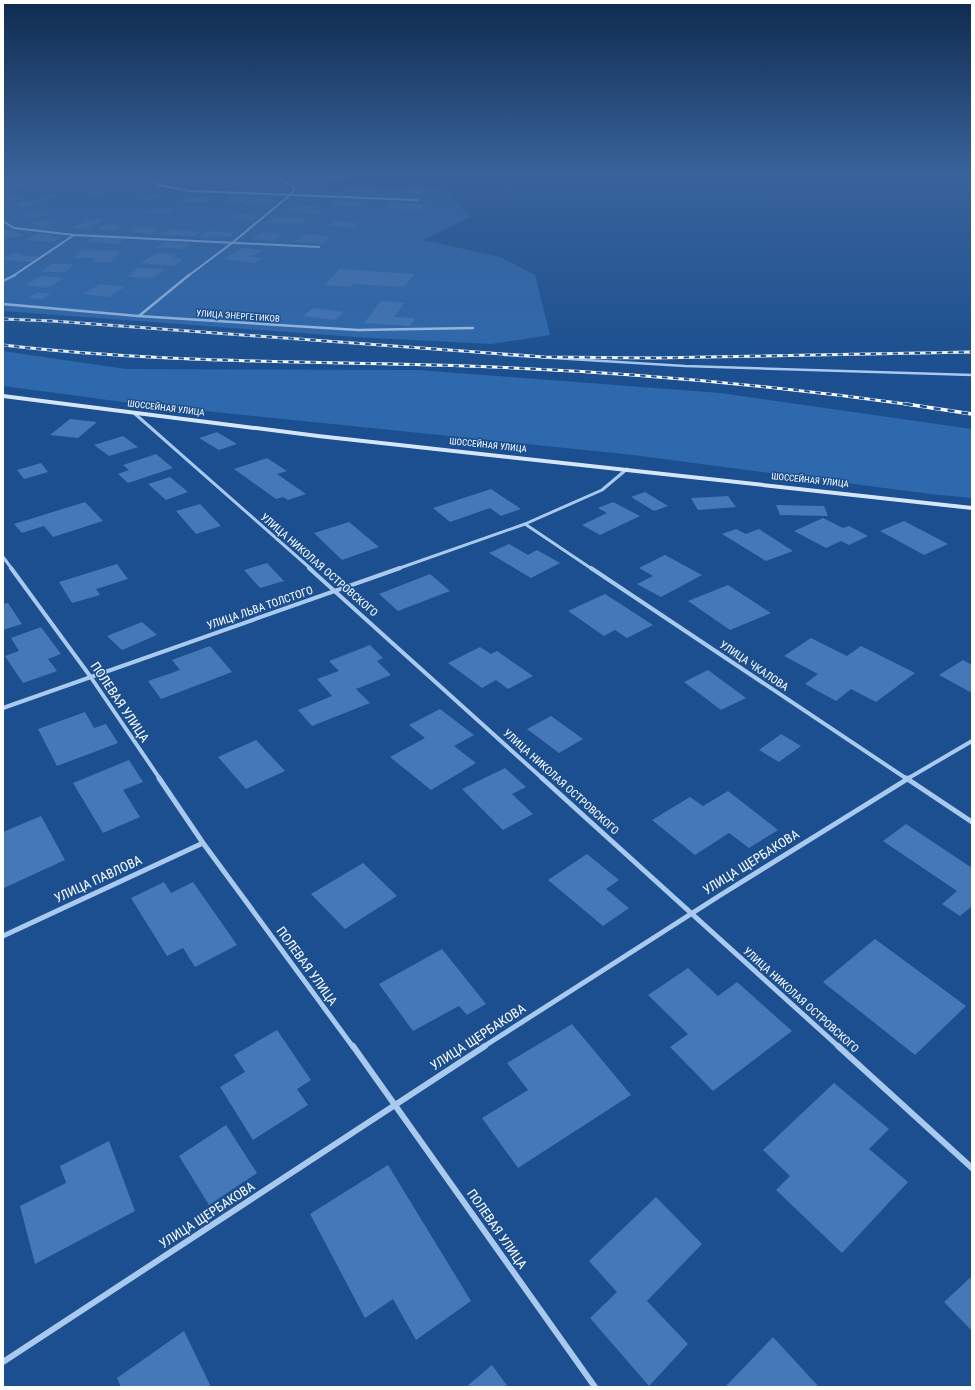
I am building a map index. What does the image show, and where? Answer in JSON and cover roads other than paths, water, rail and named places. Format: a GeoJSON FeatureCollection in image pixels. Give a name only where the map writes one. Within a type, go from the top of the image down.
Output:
{"type":"FeatureCollection","features":[{"type":"Feature","properties":{"kind":"main road","name":"ШОССЕЙНАЯ УЛИЦА"},"geometry":{"type":"LineString","coordinates":[[3,396],[318,436],[972,508]]}},
{"type":"Feature","properties":{"kind":"street"},"geometry":{"type":"LineString","coordinates":[[3,281],[20,273],[67,240]]}},
{"type":"Feature","properties":{"kind":"street"},"geometry":{"type":"LineString","coordinates":[[170,240],[319,247]]}},
{"type":"Feature","properties":{"kind":"street"},"geometry":{"type":"LineString","coordinates":[[138,316],[204,262],[236,240]]}},
{"type":"Feature","properties":{"kind":"street","name":"УЛИЦА ЭНЕРГЕТИКОВ"},"geometry":{"type":"LineString","coordinates":[[3,304],[138,316],[358,330],[473,328]]}},
{"type":"Feature","properties":{"kind":"street"},"geometry":{"type":"LineString","coordinates":[[504,355],[685,366],[972,375]]}},
{"type":"Feature","properties":{"kind":"street","name":"УЛИЦА НИКОЛАЯ ОСТРОВСКОГО"},"geometry":{"type":"LineString","coordinates":[[134,413],[253,520],[336,590],[972,1168]]}},
{"type":"Feature","properties":{"kind":"street","name":"УЛИЦА ЛЬВА ТОЛСТОГО"},"geometry":{"type":"LineString","coordinates":[[3,708],[90,676],[525,524],[602,490],[628,469]]}},
{"type":"Feature","properties":{"kind":"street","name":"УЛИЦА ЧКАЛОВА"},"geometry":{"type":"LineString","coordinates":[[525,524],[972,822]]}},
{"type":"Feature","properties":{"kind":"street","name":"ПОЛЕВАЯ УЛИЦА"},"geometry":{"type":"LineString","coordinates":[[3,557],[90,676],[203,843],[395,1104],[595,1387]]}},
{"type":"Feature","properties":{"kind":"street","name":"УЛИЦА ЩЕРБАКОВА"},"geometry":{"type":"LineString","coordinates":[[3,1362],[395,1104],[692,913],[907,778],[972,740]]}},
{"type":"Feature","properties":{"kind":"street","name":"УЛИЦА ПАВЛОВА"},"geometry":{"type":"LineString","coordinates":[[3,936],[203,843]]}},
{"type":"Feature","properties":{"kind":"railway"},"geometry":{"type":"LineString","coordinates":[[3,319],[53,321],[544,357],[653,358],[972,352]]}},
{"type":"Feature","properties":{"kind":"railway"},"geometry":{"type":"LineString","coordinates":[[3,345],[60,351],[176,358],[465,366],[577,371],[745,385],[911,405]]}},
{"type":"Feature","properties":{"kind":"railway"},"geometry":{"type":"LineString","coordinates":[[906,404],[911,405]]}},
{"type":"Feature","properties":{"kind":"railway"},"geometry":{"type":"LineString","coordinates":[[911,405],[972,414]]}}]}
